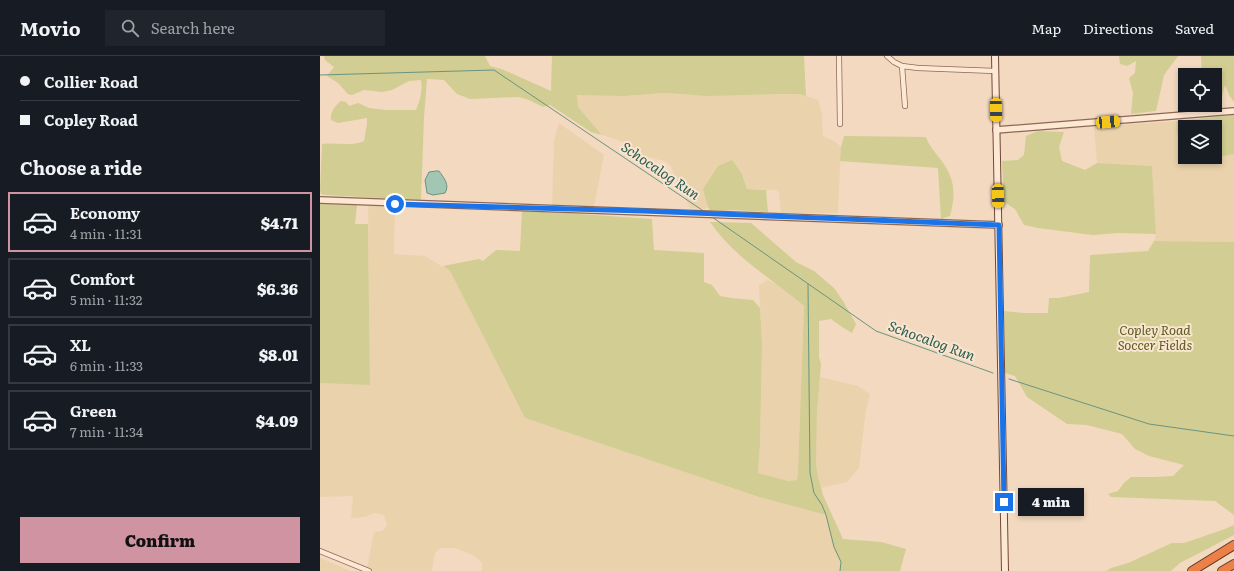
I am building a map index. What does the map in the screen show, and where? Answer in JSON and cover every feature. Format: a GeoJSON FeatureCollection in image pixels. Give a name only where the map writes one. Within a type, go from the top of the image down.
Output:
{"type":"FeatureCollection","features":[{"type":"Feature","properties":{"kind":"highway"},"geometry":{"type":"LineString","coordinates":[[1192,571],[1234,545]]}},
{"type":"Feature","properties":{"kind":"highway"},"geometry":{"type":"LineString","coordinates":[[1222,571],[1234,564]]}},
{"type":"Feature","properties":{"kind":"main road"},"geometry":{"type":"LineString","coordinates":[[995,56],[1005,571]]}},
{"type":"Feature","properties":{"kind":"street"},"geometry":{"type":"LineString","coordinates":[[839,56],[840,124]]}},
{"type":"Feature","properties":{"kind":"street"},"geometry":{"type":"LineString","coordinates":[[887,56],[902,66],[995,71]]}},
{"type":"Feature","properties":{"kind":"street"},"geometry":{"type":"LineString","coordinates":[[902,66],[905,106]]}},
{"type":"Feature","properties":{"kind":"street"},"geometry":{"type":"LineString","coordinates":[[996,130],[1234,111]]}},
{"type":"Feature","properties":{"kind":"street"},"geometry":{"type":"LineString","coordinates":[[320,200],[999,225]]}},
{"type":"Feature","properties":{"kind":"street"},"geometry":{"type":"LineString","coordinates":[[320,551],[369,571]]}},
{"type":"Feature","properties":{"kind":"shaded area"},"geometry":{"type":"Polygon","coordinates":[[[664,93],[686,95],[800,94],[818,100],[822,113],[823,136],[836,142],[841,147],[838,213],[781,213],[779,192],[775,190],[747,189],[742,173],[706,200],[708,207],[705,209],[690,208],[671,167],[667,162],[634,153],[627,143],[602,135],[578,107],[577,94],[625,96],[664,93]]]}},
{"type":"Feature","properties":{"kind":"shaded area"},"geometry":{"type":"Polygon","coordinates":[[[1176,121],[1178,164],[1222,164],[1222,156],[1234,154],[1234,242],[1154,241],[1156,234],[1152,166],[1097,163],[1094,127],[1176,121]]]}},
{"type":"Feature","properties":{"kind":"shaded area"},"geometry":{"type":"Polygon","coordinates":[[[559,123],[604,155],[594,207],[552,206],[554,141],[559,123]]]}},
{"type":"Feature","properties":{"kind":"shaded area"},"geometry":{"type":"Polygon","coordinates":[[[439,171],[447,184],[445,193],[433,195],[427,193],[425,180],[429,172],[439,171]]]}},
{"type":"Feature","properties":{"kind":"shaded area"},"geometry":{"type":"Polygon","coordinates":[[[368,205],[395,206],[394,254],[425,256],[450,271],[525,418],[759,497],[826,515],[834,547],[841,562],[840,571],[482,571],[482,563],[473,555],[455,548],[441,548],[435,553],[432,571],[374,571],[367,568],[374,532],[382,531],[387,526],[384,515],[374,513],[366,517],[351,518],[353,496],[320,497],[320,383],[370,384],[368,205]]]}},
{"type":"Feature","properties":{"kind":"shaded area"},"geometry":{"type":"Polygon","coordinates":[[[768,280],[778,285],[804,306],[797,480],[788,481],[758,473],[762,343],[759,285],[768,280]]]}},
{"type":"Feature","properties":{"kind":"shaded area"},"geometry":{"type":"Polygon","coordinates":[[[820,377],[858,386],[870,394],[866,410],[859,468],[847,482],[821,488],[816,464],[817,412],[820,377]]]}},
{"type":"Feature","properties":{"kind":"shaded area"},"geometry":{"type":"Polygon","coordinates":[[[320,558],[351,571],[320,571],[320,558]]]}},
{"type":"Feature","properties":{"kind":"green space"},"geometry":{"type":"Polygon","coordinates":[[[324,56],[485,56],[490,66],[504,70],[551,91],[552,56],[804,56],[806,96],[800,94],[778,94],[708,96],[664,93],[625,96],[577,95],[578,107],[602,135],[591,132],[550,105],[543,107],[519,97],[470,99],[457,94],[444,80],[427,79],[421,199],[325,195],[321,194],[320,191],[322,144],[354,144],[364,141],[367,124],[367,118],[338,123],[331,120],[333,109],[341,101],[346,102],[349,106],[358,103],[369,108],[386,110],[416,110],[422,87],[421,80],[409,81],[392,90],[382,92],[364,90],[352,95],[348,94],[338,83],[327,76],[334,67],[325,60],[324,56]]]}},
{"type":"Feature","properties":{"kind":"green space"},"geometry":{"type":"Polygon","coordinates":[[[1119,56],[1178,56],[1164,75],[1156,111],[1131,114],[1133,93],[1129,78],[1135,73],[1136,61],[1127,66],[1120,64],[1119,56]]]}},
{"type":"Feature","properties":{"kind":"green space"},"geometry":{"type":"Polygon","coordinates":[[[1201,56],[1234,56],[1234,102],[1225,85],[1222,96],[1222,68],[1202,68],[1201,56]]]}},
{"type":"Feature","properties":{"kind":"green space"},"geometry":{"type":"Polygon","coordinates":[[[1234,115],[1234,154],[1222,156],[1222,120],[1186,120],[1234,115]]]}},
{"type":"Feature","properties":{"kind":"green space"},"geometry":{"type":"Polygon","coordinates":[[[1176,121],[1178,121],[1178,141],[1176,121]]]}},
{"type":"Feature","properties":{"kind":"green space"},"geometry":{"type":"Polygon","coordinates":[[[1038,131],[1064,132],[1059,147],[1062,161],[1085,170],[1097,163],[1152,166],[1156,234],[1118,233],[1093,235],[1024,225],[1015,209],[1004,202],[1002,161],[1018,160],[1024,155],[1026,136],[1038,131]]]}},
{"type":"Feature","properties":{"kind":"green space"},"geometry":{"type":"Polygon","coordinates":[[[844,136],[926,137],[930,146],[946,167],[952,180],[953,200],[950,216],[941,219],[938,168],[840,161],[841,147],[844,136]]]}},
{"type":"Feature","properties":{"kind":"green space"},"geometry":{"type":"Polygon","coordinates":[[[732,160],[742,174],[747,189],[766,190],[768,212],[733,210],[710,211],[703,189],[718,166],[732,160]]]}},
{"type":"Feature","properties":{"kind":"green space"},"geometry":{"type":"Polygon","coordinates":[[[320,204],[357,205],[355,224],[368,224],[370,385],[320,383],[320,204]]]}},
{"type":"Feature","properties":{"kind":"green space"},"geometry":{"type":"Polygon","coordinates":[[[522,210],[652,219],[654,250],[704,253],[704,282],[712,285],[720,296],[753,300],[760,308],[762,343],[758,473],[788,481],[797,480],[798,472],[804,306],[742,257],[730,246],[710,222],[751,223],[796,262],[814,271],[834,288],[856,324],[852,333],[831,319],[819,321],[819,357],[821,364],[817,412],[816,464],[818,477],[823,495],[843,539],[881,542],[906,549],[900,571],[840,571],[841,562],[834,547],[826,515],[759,497],[525,418],[450,271],[443,266],[479,259],[483,261],[496,250],[520,251],[522,210]]]}},
{"type":"Feature","properties":{"kind":"green space","name":"Copley Road Soccer Fields"},"geometry":{"type":"Polygon","coordinates":[[[1154,241],[1234,242],[1234,515],[1215,501],[1111,497],[1108,494],[1118,491],[1131,477],[1173,476],[1184,465],[1149,456],[1135,449],[1122,434],[1087,425],[1067,424],[1027,397],[1015,376],[1005,373],[1004,311],[1048,313],[1049,298],[1059,298],[1089,292],[1090,255],[1148,251],[1154,241]]]}},
{"type":"Feature","properties":{"kind":"green space"},"geometry":{"type":"Polygon","coordinates":[[[1234,525],[1234,535],[1180,563],[1171,571],[1106,571],[1128,563],[1172,543],[1184,543],[1234,525]]]}},
{"type":"Feature","properties":{"kind":"waterway","name":"Schocalog Run"},"geometry":{"type":"LineString","coordinates":[[320,75],[494,70],[705,212]]}},
{"type":"Feature","properties":{"kind":"waterway","name":"Schocalog Run"},"geometry":{"type":"LineString","coordinates":[[712,217],[876,331],[993,373]]}},
{"type":"Feature","properties":{"kind":"waterway"},"geometry":{"type":"LineString","coordinates":[[808,284],[810,473],[814,493],[822,505],[826,515],[834,547],[841,562],[840,571]]}},
{"type":"Feature","properties":{"kind":"waterway","name":"Schocalog Run"},"geometry":{"type":"LineString","coordinates":[[1009,379],[1149,424],[1234,436]]}},
{"type":"Feature","properties":{"kind":"route"},"geometry":{"type":"LineString","coordinates":[[395,204],[644,211],[686,214],[999,225],[1004,502]]}}]}
